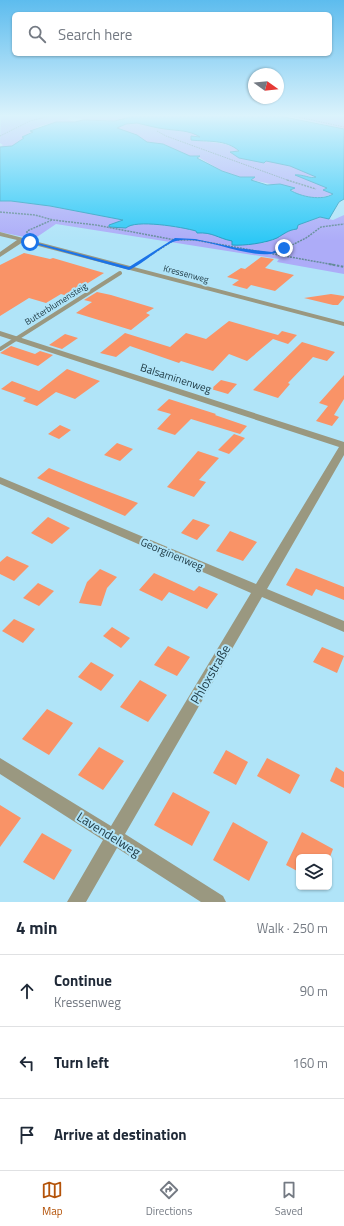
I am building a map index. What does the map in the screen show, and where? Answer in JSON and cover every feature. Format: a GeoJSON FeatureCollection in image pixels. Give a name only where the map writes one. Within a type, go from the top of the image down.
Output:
{"type":"FeatureCollection","features":[{"type":"Feature","properties":{"kind":"street","name":"Kressenweg"},"geometry":{"type":"LineString","coordinates":[[0,234],[129,269],[344,324]]}},
{"type":"Feature","properties":{"kind":"street"},"geometry":{"type":"LineString","coordinates":[[0,255],[22,240]]}},
{"type":"Feature","properties":{"kind":"street","name":"Balsaminenweg"},"geometry":{"type":"LineString","coordinates":[[0,333],[344,446]]}},
{"type":"Feature","properties":{"kind":"street","name":"Phloxstraße"},"geometry":{"type":"LineString","coordinates":[[76,902],[344,446]]}},
{"type":"Feature","properties":{"kind":"street","name":"Georginenweg"},"geometry":{"type":"LineString","coordinates":[[0,480],[344,627]]}},
{"type":"Feature","properties":{"kind":"street","name":"Lavendelweg"},"geometry":{"type":"LineString","coordinates":[[0,765],[217,902]]}},
{"type":"Feature","properties":{"kind":"lane","name":"Butterblumensteig"},"geometry":{"type":"LineString","coordinates":[[0,349],[120,273]]}},
{"type":"Feature","properties":{"kind":"path"},"geometry":{"type":"LineString","coordinates":[[224,157],[316,189]]}},
{"type":"Feature","properties":{"kind":"path"},"geometry":{"type":"LineString","coordinates":[[0,212],[35,215],[53,220],[96,225],[175,240],[195,240],[344,268]]}},
{"type":"Feature","properties":{"kind":"path"},"geometry":{"type":"LineString","coordinates":[[22,240],[28,239],[28,231],[53,220]]}},
{"type":"Feature","properties":{"kind":"path"},"geometry":{"type":"LineString","coordinates":[[273,254],[306,238],[321,227],[344,224]]}},
{"type":"Feature","properties":{"kind":"path"},"geometry":{"type":"LineString","coordinates":[[129,269],[175,240]]}},
{"type":"Feature","properties":{"kind":"shaded area"},"geometry":{"type":"Polygon","coordinates":[[[0,157],[198,157],[197,158],[222,171],[240,177],[255,177],[251,180],[267,185],[280,184],[295,188],[290,190],[300,195],[317,198],[333,194],[323,190],[327,188],[295,175],[316,177],[290,166],[266,161],[264,163],[238,157],[344,157],[344,199],[339,202],[329,219],[320,217],[298,225],[297,229],[289,231],[277,238],[255,244],[232,245],[232,241],[211,234],[197,233],[196,231],[159,225],[139,224],[131,225],[126,228],[109,227],[109,225],[123,220],[50,206],[0,201],[0,157]]]}},
{"type":"Feature","properties":{"kind":"shaded area"},"geometry":{"type":"Polygon","coordinates":[[[198,157],[252,157],[286,164],[316,177],[297,175],[327,188],[323,190],[334,193],[324,197],[304,196],[298,194],[290,188],[251,180],[253,177],[240,177],[222,171],[198,157]]]}},
{"type":"Feature","properties":{"kind":"shaded area"},"geometry":{"type":"Polygon","coordinates":[[[0,201],[50,206],[124,220],[130,224],[154,224],[196,231],[197,233],[211,234],[232,241],[232,244],[264,243],[289,230],[297,229],[298,225],[320,217],[333,220],[344,215],[344,274],[277,262],[279,259],[56,224],[34,239],[0,232],[0,201]]]}},
{"type":"Feature","properties":{"kind":"building"},"geometry":{"type":"Polygon","coordinates":[[[24,253],[50,259],[53,258],[104,273],[80,288],[87,290],[74,298],[61,294],[46,303],[29,298],[0,316],[0,265],[24,253]]]}},
{"type":"Feature","properties":{"kind":"building"},"geometry":{"type":"Polygon","coordinates":[[[261,257],[274,259],[265,268],[294,275],[275,291],[251,285],[247,289],[232,285],[239,280],[227,277],[241,268],[245,269],[261,257]]]}},
{"type":"Feature","properties":{"kind":"building"},"geometry":{"type":"Polygon","coordinates":[[[97,292],[154,308],[146,313],[150,315],[131,330],[76,313],[92,302],[84,300],[97,292]]]}},
{"type":"Feature","properties":{"kind":"building"},"geometry":{"type":"Polygon","coordinates":[[[331,294],[344,296],[344,298],[338,305],[333,305],[304,298],[331,294]]]}},
{"type":"Feature","properties":{"kind":"building"},"geometry":{"type":"Polygon","coordinates":[[[229,321],[278,335],[282,331],[297,335],[288,344],[273,339],[247,361],[229,354],[213,371],[181,361],[179,363],[130,346],[116,357],[100,353],[125,333],[170,347],[186,333],[206,339],[229,321]]]}},
{"type":"Feature","properties":{"kind":"building"},"geometry":{"type":"Polygon","coordinates":[[[65,334],[78,338],[62,349],[49,345],[65,334]]]}},
{"type":"Feature","properties":{"kind":"building"},"geometry":{"type":"Polygon","coordinates":[[[302,342],[335,352],[327,361],[313,357],[288,383],[290,384],[278,398],[253,390],[302,342]]]}},
{"type":"Feature","properties":{"kind":"building"},"geometry":{"type":"Polygon","coordinates":[[[11,346],[35,354],[40,351],[53,355],[38,366],[0,353],[11,346]]]}},
{"type":"Feature","properties":{"kind":"building"},"geometry":{"type":"Polygon","coordinates":[[[67,369],[100,381],[75,399],[56,392],[37,406],[23,401],[26,398],[1,389],[12,381],[39,391],[67,369]]]}},
{"type":"Feature","properties":{"kind":"building"},"geometry":{"type":"Polygon","coordinates":[[[344,375],[344,399],[334,415],[339,417],[332,426],[316,421],[328,406],[319,403],[344,375]]]}},
{"type":"Feature","properties":{"kind":"building"},"geometry":{"type":"Polygon","coordinates":[[[221,380],[237,384],[228,394],[211,389],[221,380]]]}},
{"type":"Feature","properties":{"kind":"building"},"geometry":{"type":"Polygon","coordinates":[[[169,399],[247,426],[240,434],[191,419],[175,435],[157,429],[171,414],[157,410],[169,399]]]}},
{"type":"Feature","properties":{"kind":"building"},"geometry":{"type":"Polygon","coordinates":[[[60,425],[71,430],[59,439],[48,434],[60,425]]]}},
{"type":"Feature","properties":{"kind":"building"},"geometry":{"type":"Polygon","coordinates":[[[234,434],[245,438],[229,454],[218,450],[234,434]]]}},
{"type":"Feature","properties":{"kind":"building"},"geometry":{"type":"Polygon","coordinates":[[[117,443],[133,449],[120,461],[104,455],[117,443]]]}},
{"type":"Feature","properties":{"kind":"building"},"geometry":{"type":"Polygon","coordinates":[[[198,451],[219,458],[199,480],[206,482],[194,497],[167,487],[198,451]]]}},
{"type":"Feature","properties":{"kind":"building"},"geometry":{"type":"Polygon","coordinates":[[[49,468],[138,503],[125,516],[37,478],[49,468]]]}},
{"type":"Feature","properties":{"kind":"building"},"geometry":{"type":"Polygon","coordinates":[[[48,517],[70,528],[52,544],[31,533],[48,517]]]}},
{"type":"Feature","properties":{"kind":"building"},"geometry":{"type":"Polygon","coordinates":[[[193,519],[210,525],[197,540],[181,533],[193,519]]]}},
{"type":"Feature","properties":{"kind":"building"},"geometry":{"type":"Polygon","coordinates":[[[230,531],[257,542],[243,561],[216,551],[230,531]]]}},
{"type":"Feature","properties":{"kind":"building"},"geometry":{"type":"Polygon","coordinates":[[[7,556],[29,566],[14,581],[0,574],[0,562],[7,556]]]}},
{"type":"Feature","properties":{"kind":"building"},"geometry":{"type":"Polygon","coordinates":[[[296,568],[344,587],[344,600],[316,589],[312,596],[286,585],[296,568]]]}},
{"type":"Feature","properties":{"kind":"building"},"geometry":{"type":"Polygon","coordinates":[[[100,569],[117,577],[107,588],[101,606],[79,603],[87,582],[100,569]]]}},
{"type":"Feature","properties":{"kind":"building"},"geometry":{"type":"Polygon","coordinates":[[[154,573],[194,591],[199,586],[218,594],[207,609],[169,592],[162,601],[139,590],[154,573]]]}},
{"type":"Feature","properties":{"kind":"building"},"geometry":{"type":"Polygon","coordinates":[[[38,583],[54,591],[39,606],[23,598],[38,583]]]}},
{"type":"Feature","properties":{"kind":"building"},"geometry":{"type":"Polygon","coordinates":[[[14,619],[35,629],[23,643],[2,631],[14,619]]]}},
{"type":"Feature","properties":{"kind":"building"},"geometry":{"type":"Polygon","coordinates":[[[112,627],[130,638],[121,648],[103,636],[112,627]]]}},
{"type":"Feature","properties":{"kind":"building"},"geometry":{"type":"Polygon","coordinates":[[[168,646],[190,657],[177,676],[154,665],[168,646]]]}},
{"type":"Feature","properties":{"kind":"building"},"geometry":{"type":"Polygon","coordinates":[[[322,647],[344,656],[337,673],[313,662],[322,647]]]}},
{"type":"Feature","properties":{"kind":"building"},"geometry":{"type":"Polygon","coordinates":[[[91,662],[114,675],[101,691],[78,677],[91,662]]]}},
{"type":"Feature","properties":{"kind":"building"},"geometry":{"type":"Polygon","coordinates":[[[140,680],[167,695],[148,722],[120,707],[140,680]]]}},
{"type":"Feature","properties":{"kind":"building"},"geometry":{"type":"Polygon","coordinates":[[[47,709],[73,723],[49,755],[22,739],[47,709]]]}},
{"type":"Feature","properties":{"kind":"building"},"geometry":{"type":"Polygon","coordinates":[[[99,747],[124,761],[103,790],[78,775],[99,747]]]}},
{"type":"Feature","properties":{"kind":"building"},"geometry":{"type":"Polygon","coordinates":[[[226,750],[248,762],[236,785],[213,773],[226,750]]]}},
{"type":"Feature","properties":{"kind":"building"},"geometry":{"type":"Polygon","coordinates":[[[267,758],[300,775],[290,794],[257,776],[267,758]]]}},
{"type":"Feature","properties":{"kind":"building"},"geometry":{"type":"Polygon","coordinates":[[[336,767],[344,772],[344,788],[330,781],[336,767]]]}},
{"type":"Feature","properties":{"kind":"building"},"geometry":{"type":"Polygon","coordinates":[[[173,792],[210,812],[192,846],[154,825],[173,792]]]}},
{"type":"Feature","properties":{"kind":"building"},"geometry":{"type":"Polygon","coordinates":[[[0,805],[21,818],[0,847],[0,805]]]}},
{"type":"Feature","properties":{"kind":"building"},"geometry":{"type":"Polygon","coordinates":[[[233,822],[268,842],[249,881],[213,860],[233,822]]]}},
{"type":"Feature","properties":{"kind":"building"},"geometry":{"type":"Polygon","coordinates":[[[302,832],[333,849],[331,854],[296,854],[296,870],[286,865],[302,832]]]}},
{"type":"Feature","properties":{"kind":"building"},"geometry":{"type":"Polygon","coordinates":[[[42,833],[72,850],[54,880],[23,862],[42,833]]]}},
{"type":"Feature","properties":{"kind":"route"},"geometry":{"type":"LineString","coordinates":[[30,242],[129,269],[175,240],[195,240],[237,249],[273,254],[284,248]]}}]}
